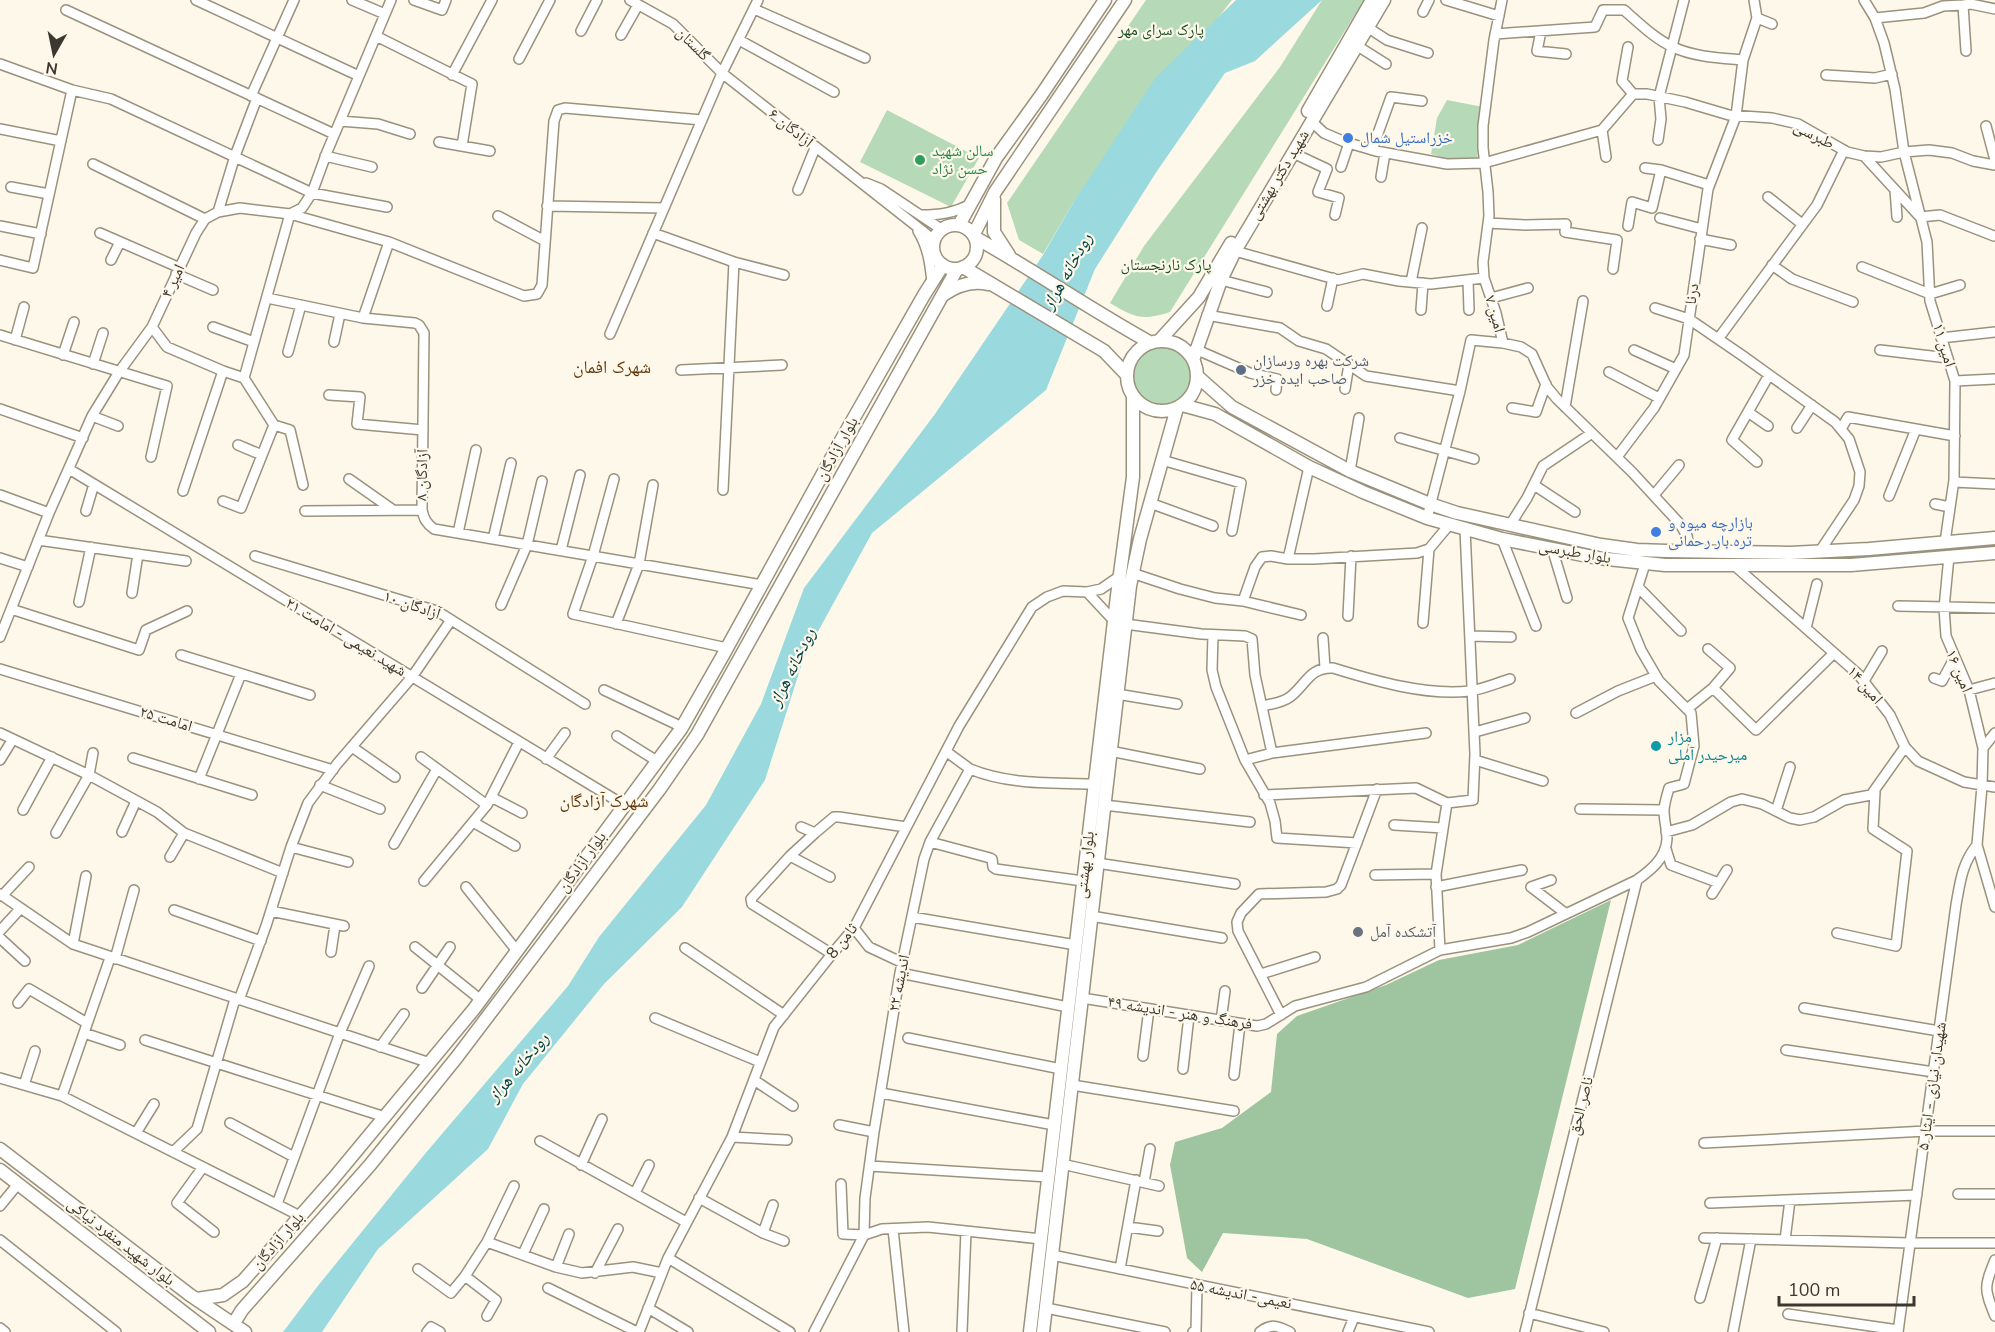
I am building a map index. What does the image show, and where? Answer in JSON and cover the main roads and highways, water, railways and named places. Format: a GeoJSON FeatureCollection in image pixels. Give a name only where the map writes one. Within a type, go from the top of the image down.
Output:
{"type":"FeatureCollection","features":[{"type":"Feature","properties":{"kind":"main road"},"geometry":{"type":"LineString","coordinates":[[959,225],[996,158],[1105,0]]}},
{"type":"Feature","properties":{"kind":"main road"},"geometry":{"type":"LineString","coordinates":[[960,268],[971,262],[976,255],[978,247],[975,236],[995,192],[1124,0]]}},
{"type":"Feature","properties":{"kind":"main road","name":"شهید دکتر بهشتی"},"geometry":{"type":"LineString","coordinates":[[1155,342],[1199,297],[1372,0]]}},
{"type":"Feature","properties":{"kind":"main road","name":"شهید دکتر بهشتی"},"geometry":{"type":"LineString","coordinates":[[1194,354],[1221,280],[1235,251],[1384,0]]}},
{"type":"Feature","properties":{"kind":"main road"},"geometry":{"type":"LineString","coordinates":[[995,192],[994,232],[1011,258]]}},
{"type":"Feature","properties":{"kind":"main road"},"geometry":{"type":"LineString","coordinates":[[1126,374],[1104,351],[995,286],[960,268],[943,265],[934,254],[934,240],[941,229],[950,225],[967,228],[975,236],[1120,326],[1155,342]]}},
{"type":"Feature","properties":{"kind":"main road","name":"بلوار آزادگان"},"geometry":{"type":"LineString","coordinates":[[196,1299],[223,1295],[243,1281],[338,1173],[481,1000],[682,727],[728,648],[840,442],[943,265]]}},
{"type":"Feature","properties":{"kind":"main road","name":"بلوار آزادگان"},"geometry":{"type":"LineString","coordinates":[[234,1323],[242,1310],[354,1184],[457,1057],[659,790],[697,735],[939,298],[960,268]]}},
{"type":"Feature","properties":{"kind":"main road"},"geometry":{"type":"LineString","coordinates":[[939,298],[955,287],[980,282],[995,286]]}},
{"type":"Feature","properties":{"kind":"main road"},"geometry":{"type":"LineString","coordinates":[[1155,342],[1169,342],[1194,354],[1197,376],[1193,392],[1180,406],[1158,411],[1140,404],[1133,397],[1126,374],[1134,354],[1142,347],[1155,342]]}},
{"type":"Feature","properties":{"kind":"main road","name":"بلوار طبرسی"},"geometry":{"type":"LineString","coordinates":[[1197,376],[1232,407],[1350,471],[1430,504],[1457,513],[1510,525],[1625,548],[1744,553],[1869,549],[1995,538]]}},
{"type":"Feature","properties":{"kind":"main road","name":"بلوار بهشتی"},"geometry":{"type":"LineString","coordinates":[[1043,1332],[1062,1164],[1065,1084],[1082,998],[1117,694],[1120,576],[1133,477],[1133,397]]}},
{"type":"Feature","properties":{"kind":"main road","name":"بلوار طبرسی"},"geometry":{"type":"LineString","coordinates":[[1180,406],[1215,414],[1309,467],[1426,518],[1502,538],[1598,558],[1645,564],[1851,566],[1995,553]]}},
{"type":"Feature","properties":{"kind":"main road","name":"بلوار بهشتی"},"geometry":{"type":"LineString","coordinates":[[1067,1070],[1068,1007],[1095,784],[1120,622],[1150,503],[1180,406]]}},
{"type":"Feature","properties":{"kind":"main road"},"geometry":{"type":"LineString","coordinates":[[840,442],[855,451]]}},
{"type":"Feature","properties":{"kind":"main road"},"geometry":{"type":"LineString","coordinates":[[827,467],[842,474]]}},
{"type":"Feature","properties":{"kind":"main road","name":"بلوار بهشتی"},"geometry":{"type":"LineString","coordinates":[[1030,1332],[1054,1125],[1065,1084]]}},
{"type":"Feature","properties":{"kind":"main road","name":"بلوار شهید منفرد نیاکی"},"geometry":{"type":"LineString","coordinates":[[0,1149],[196,1299],[245,1332]]}},
{"type":"Feature","properties":{"kind":"main road","name":"بلوار شهید منفرد نیاکی"},"geometry":{"type":"LineString","coordinates":[[0,1170],[96,1244],[201,1330]]}},
{"type":"Feature","properties":{"kind":"main road"},"geometry":{"type":"LineString","coordinates":[[338,1173],[354,1184]]}},
{"type":"Feature","properties":{"kind":"main road"},"geometry":{"type":"LineString","coordinates":[[73,1226],[81,1224],[83,1213]]}},
{"type":"Feature","properties":{"kind":"main road"},"geometry":{"type":"LineString","coordinates":[[96,1244],[99,1233],[108,1232]]}},
{"type":"Feature","properties":{"kind":"water","name":"رودخانه هراز"},"geometry":{"type":"Polygon","coordinates":[[[1236,0],[1322,0],[1255,61],[1225,73],[1157,171],[1095,269],[1046,390],[872,533],[804,657],[765,780],[682,907],[604,984],[523,1084],[488,1149],[378,1249],[322,1332],[283,1332],[424,1155],[568,986],[599,937],[706,805],[761,704],[804,588],[935,414],[1043,255],[1073,203],[1156,77],[1236,0]]]}},
{"type":"Feature","properties":{"kind":"place","name":"خزراستیل شمال"},"geometry":{"type":"Point","coordinates":[1348,138]}},
{"type":"Feature","properties":{"kind":"place","name":"سالن شهید حسن نژاد"},"geometry":{"type":"Point","coordinates":[920,160]}},
{"type":"Feature","properties":{"kind":"place","name":"شرکت بهره ورسازان صاحب ایده خزر"},"geometry":{"type":"Point","coordinates":[1241,370]}},
{"type":"Feature","properties":{"kind":"place","name":"بازارچه میوه و تره بار رحمانی"},"geometry":{"type":"Point","coordinates":[1656,532]}},
{"type":"Feature","properties":{"kind":"place","name":"مزار میرحیدر آملی"},"geometry":{"type":"Point","coordinates":[1656,746]}},
{"type":"Feature","properties":{"kind":"place","name":"آتشکده آمل"},"geometry":{"type":"Point","coordinates":[1358,932]}},
{"type":"Feature","properties":{"kind":"district","name":"شهرک افمان"},"geometry":{"type":"Point","coordinates":[612,367]}},
{"type":"Feature","properties":{"kind":"district","name":"شهرک آزادگان"},"geometry":{"type":"Point","coordinates":[604,801]}},
{"type":"Feature","properties":{"kind":"park label","name":"پارک سرای مهر"},"geometry":{"type":"Point","coordinates":[1161,30]}},
{"type":"Feature","properties":{"kind":"park label","name":"پارک نارنجستان"},"geometry":{"type":"Point","coordinates":[1166,265]}}]}
